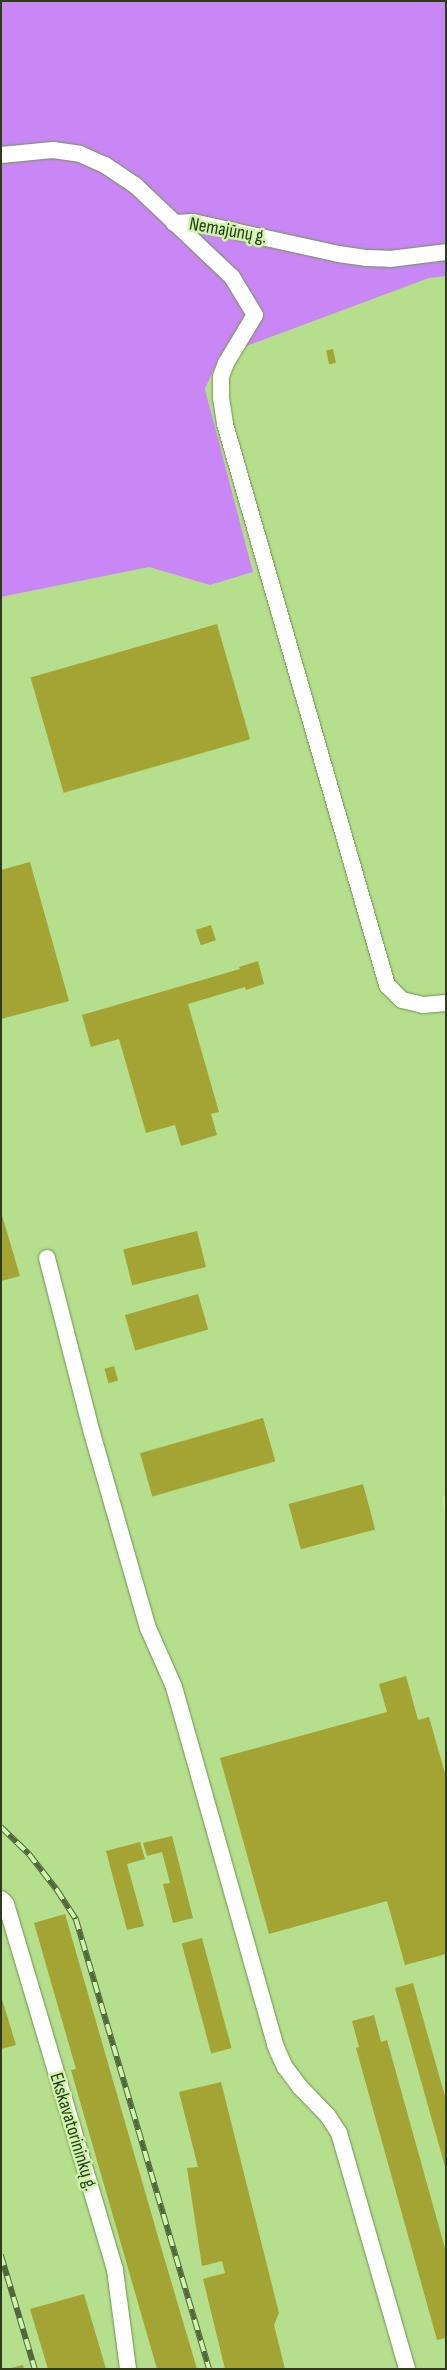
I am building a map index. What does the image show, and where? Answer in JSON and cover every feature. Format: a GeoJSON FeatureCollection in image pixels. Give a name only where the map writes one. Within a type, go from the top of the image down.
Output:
{"type":"FeatureCollection","features":[{"type":"Feature","properties":{"kind":"street","name":"Nemajūnų g."},"geometry":{"type":"LineString","coordinates":[[1,155],[53,150],[80,154],[105,165],[135,185],[174,222],[193,222],[338,254],[366,258],[390,259],[446,252]]}},
{"type":"Feature","properties":{"kind":"street"},"geometry":{"type":"LineString","coordinates":[[174,222],[232,277],[255,315],[226,363],[221,377],[221,398],[225,424],[387,985],[402,1000],[423,1006],[446,1003]]}},
{"type":"Feature","properties":{"kind":"street"},"geometry":{"type":"LineString","coordinates":[[47,1258],[92,1433],[148,1628],[174,1687],[275,2045],[285,2067],[328,2116],[338,2133],[407,2369]]}},
{"type":"Feature","properties":{"kind":"street","name":"Ekskavatorininkų g."},"geometry":{"type":"LineString","coordinates":[[1,1899],[6,1904],[115,2270],[128,2369]]}},
{"type":"Feature","properties":{"kind":"shaded area"},"geometry":{"type":"Polygon","coordinates":[[[1,1],[446,1],[446,276],[429,278],[220,356],[205,389],[253,572],[210,585],[149,567],[1,597],[1,1]]]}},
{"type":"Feature","properties":{"kind":"shaded area"},"geometry":{"type":"Polygon","coordinates":[[[446,276],[446,1495],[442,1497],[446,1523],[446,2369],[1,2369],[1,597],[149,567],[210,585],[253,572],[205,389],[220,356],[429,278],[446,276]]]}},
{"type":"Feature","properties":{"kind":"building"},"geometry":{"type":"Polygon","coordinates":[[[333,349],[336,363],[329,364],[326,350],[333,349]]]}},
{"type":"Feature","properties":{"kind":"building"},"geometry":{"type":"Polygon","coordinates":[[[217,624],[250,739],[64,793],[31,677],[217,624]]]}},
{"type":"Feature","properties":{"kind":"building"},"geometry":{"type":"Polygon","coordinates":[[[30,862],[69,1001],[1,1019],[1,870],[30,862]]]}},
{"type":"Feature","properties":{"kind":"building"},"geometry":{"type":"Polygon","coordinates":[[[211,925],[216,940],[201,945],[196,930],[211,925]]]}},
{"type":"Feature","properties":{"kind":"building"},"geometry":{"type":"Polygon","coordinates":[[[258,961],[264,984],[246,990],[245,987],[188,1004],[219,1112],[211,1114],[217,1135],[181,1146],[175,1125],[146,1133],[119,1039],[91,1047],[82,1015],[240,969],[239,967],[258,961]]]}},
{"type":"Feature","properties":{"kind":"building"},"geometry":{"type":"Polygon","coordinates":[[[1,1212],[20,1276],[1,1281],[1,1212]]]}},
{"type":"Feature","properties":{"kind":"building"},"geometry":{"type":"Polygon","coordinates":[[[197,1231],[206,1267],[132,1285],[123,1249],[197,1231]]]}},
{"type":"Feature","properties":{"kind":"building"},"geometry":{"type":"Polygon","coordinates":[[[198,1294],[208,1330],[135,1351],[125,1315],[198,1294]]]}},
{"type":"Feature","properties":{"kind":"building"},"geometry":{"type":"Polygon","coordinates":[[[114,1366],[118,1380],[109,1383],[104,1369],[114,1366]]]}},
{"type":"Feature","properties":{"kind":"building"},"geometry":{"type":"Polygon","coordinates":[[[263,1418],[275,1461],[152,1497],[140,1453],[263,1418]]]}},
{"type":"Feature","properties":{"kind":"building"},"geometry":{"type":"Polygon","coordinates":[[[363,1484],[375,1529],[301,1549],[289,1504],[363,1484]]]}},
{"type":"Feature","properties":{"kind":"building"},"geometry":{"type":"Polygon","coordinates":[[[406,1676],[418,1720],[429,1717],[446,1777],[446,1954],[405,1965],[387,1901],[269,1934],[220,1758],[387,1712],[379,1684],[406,1676]]]}},
{"type":"Feature","properties":{"kind":"building"},"geometry":{"type":"Polygon","coordinates":[[[172,1836],[193,1918],[173,1923],[163,1884],[170,1883],[162,1852],[147,1856],[143,1843],[172,1836]]]}},
{"type":"Feature","properties":{"kind":"building"},"geometry":{"type":"Polygon","coordinates":[[[140,1842],[145,1859],[127,1864],[144,1926],[127,1930],[106,1851],[140,1842]]]}},
{"type":"Feature","properties":{"kind":"building"},"geometry":{"type":"Polygon","coordinates":[[[65,1914],[197,2369],[157,2369],[71,2070],[76,2069],[34,1923],[65,1914]]]}},
{"type":"Feature","properties":{"kind":"building"},"geometry":{"type":"Polygon","coordinates":[[[202,1938],[232,2048],[211,2054],[182,1943],[202,1938]]]}},
{"type":"Feature","properties":{"kind":"building"},"geometry":{"type":"Polygon","coordinates":[[[413,1983],[446,2100],[446,2170],[395,1988],[413,1983]]]}},
{"type":"Feature","properties":{"kind":"building"},"geometry":{"type":"Polygon","coordinates":[[[1,1996],[16,2045],[1,2049],[1,1996]]]}},
{"type":"Feature","properties":{"kind":"building"},"geometry":{"type":"Polygon","coordinates":[[[374,2015],[381,2042],[387,2040],[446,2252],[446,2338],[437,2340],[356,2048],[359,2047],[352,2021],[374,2015]]]}},
{"type":"Feature","properties":{"kind":"building"},"geometry":{"type":"Polygon","coordinates":[[[221,2082],[279,2313],[274,2325],[285,2369],[225,2369],[203,2279],[225,2273],[222,2261],[202,2266],[187,2168],[198,2167],[179,2092],[221,2082]]]}},
{"type":"Feature","properties":{"kind":"building"},"geometry":{"type":"Polygon","coordinates":[[[84,2294],[106,2369],[48,2369],[30,2309],[84,2294]]]}},
{"type":"Feature","properties":{"kind":"building"},"geometry":{"type":"Polygon","coordinates":[[[23,2365],[24,2369],[11,2369],[11,2368],[23,2365]]]}},
{"type":"Feature","properties":{"kind":"railway"},"geometry":{"type":"LineString","coordinates":[[1,1827],[29,1854],[57,1890],[76,1919],[209,2369]]}},
{"type":"Feature","properties":{"kind":"railway"},"geometry":{"type":"LineString","coordinates":[[1,2255],[35,2369]]}}]}
